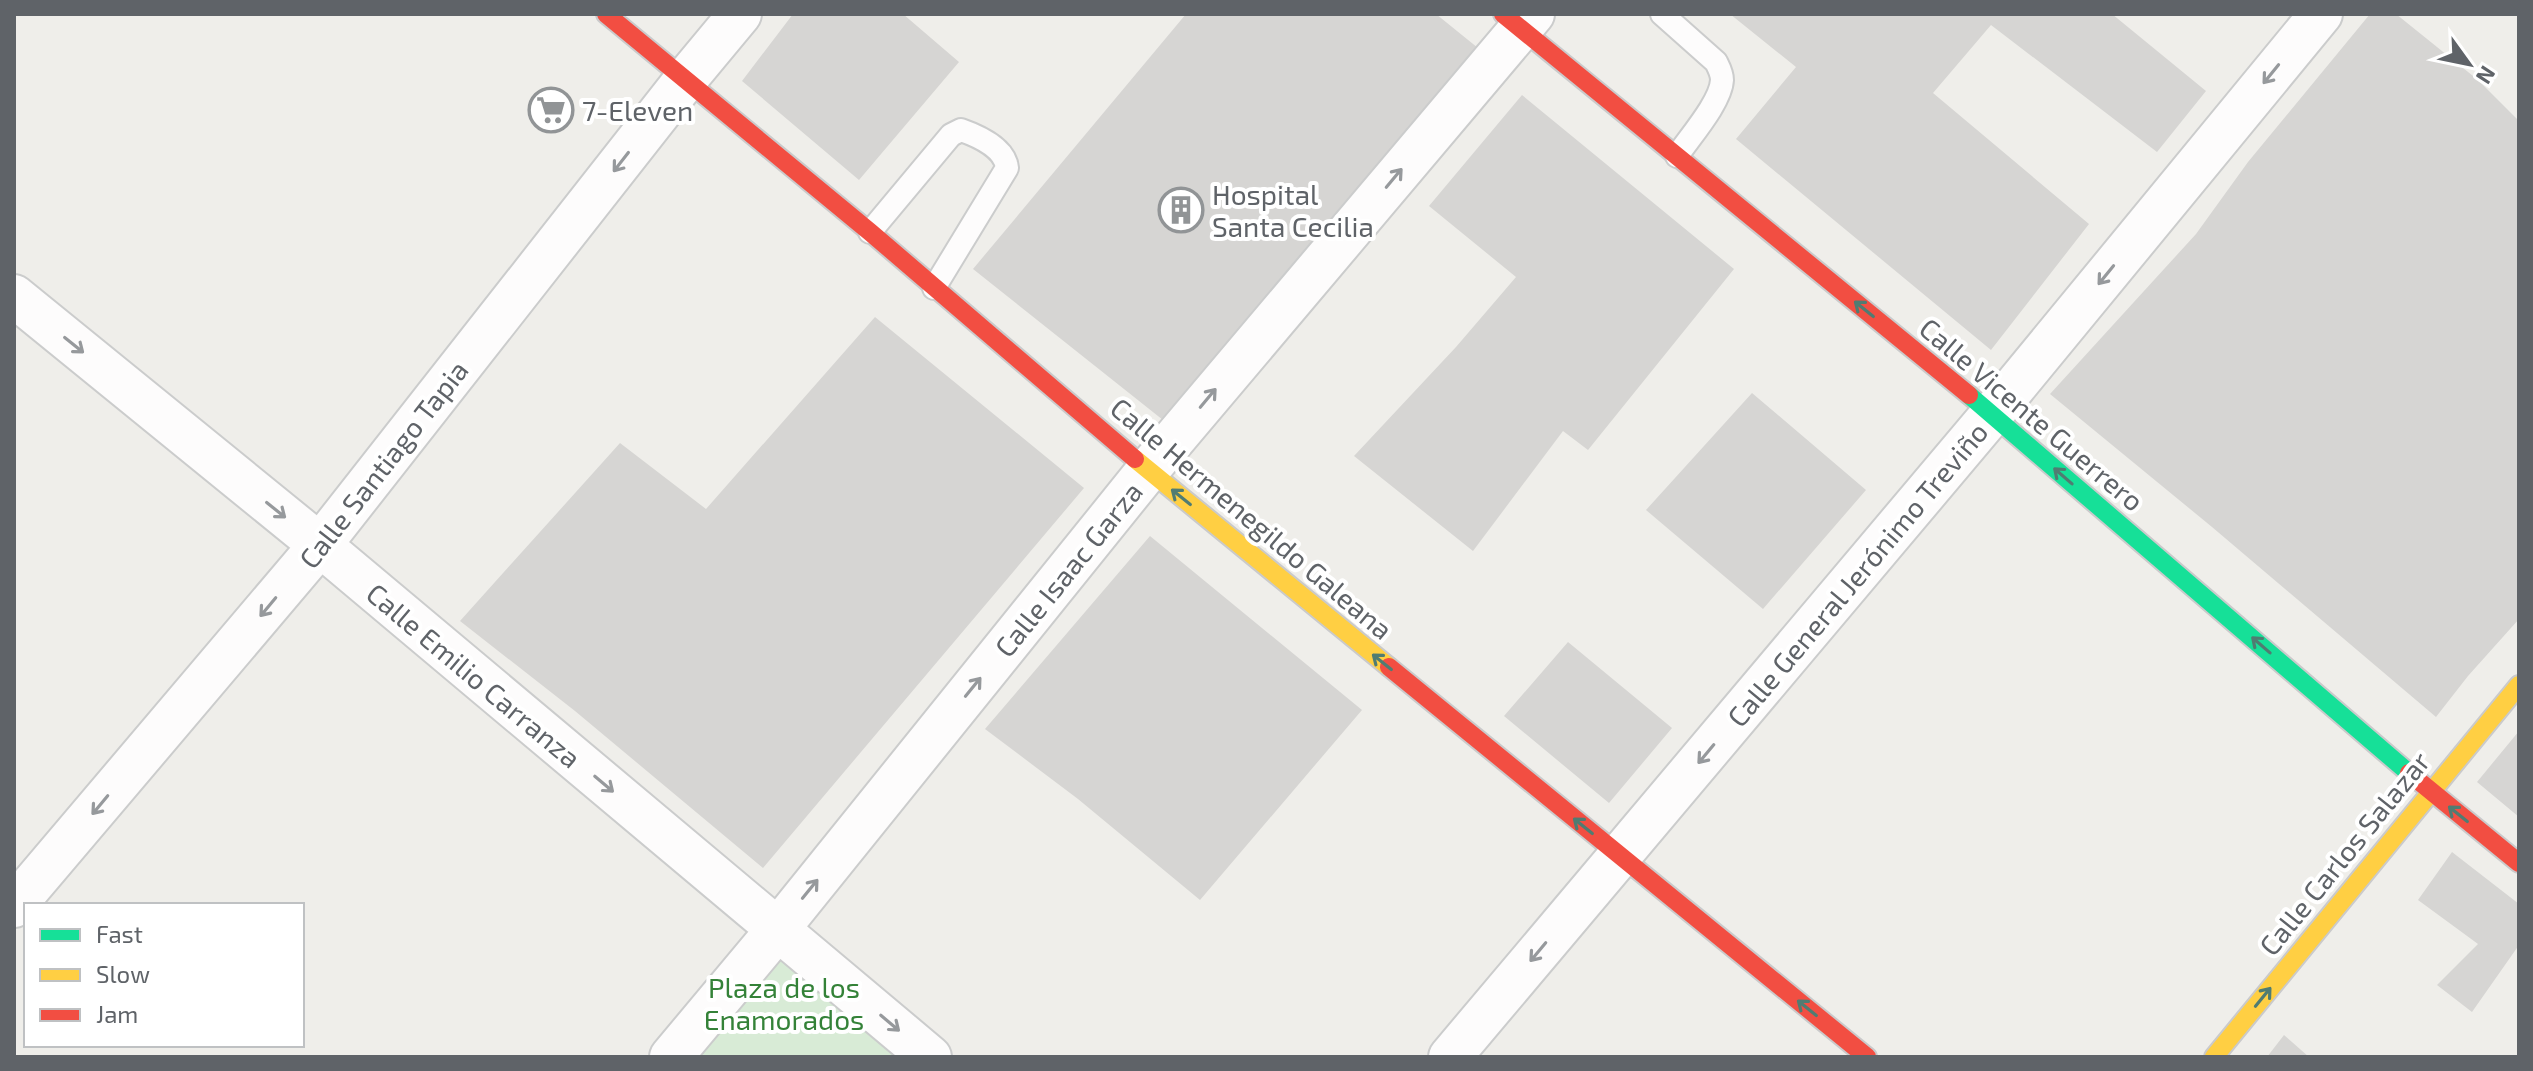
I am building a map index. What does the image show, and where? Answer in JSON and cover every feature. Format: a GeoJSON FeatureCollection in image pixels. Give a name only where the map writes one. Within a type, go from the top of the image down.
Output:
{"type":"FeatureCollection","features":[{"type":"Feature","properties":{"kind":"street","name":"Calle Hermenegildo Galeana"},"geometry":{"type":"LineString","coordinates":[[606,14],[870,232],[1148,470],[1867,1057]]}},
{"type":"Feature","properties":{"kind":"street","name":"Calle Santiago Tapia"},"geometry":{"type":"LineString","coordinates":[[14,906],[320,545],[740,14]]}},
{"type":"Feature","properties":{"kind":"street","name":"Calle General Jerónimo Treviño"},"geometry":{"type":"LineString","coordinates":[[1450,1057],[1992,414],[2321,14]]}},
{"type":"Feature","properties":{"kind":"street","name":"Calle Vicente Guerrero"},"geometry":{"type":"LineString","coordinates":[[1519,19],[1677,156],[1992,414],[2430,791],[2519,863]]}},
{"type":"Feature","properties":{"kind":"street","name":"Calle Isaac Garza"},"geometry":{"type":"LineString","coordinates":[[671,1057],[1519,19]]}},
{"type":"Feature","properties":{"kind":"street","name":"Calle Emilio Carranza"},"geometry":{"type":"LineString","coordinates":[[14,296],[320,545],[930,1057]]}},
{"type":"Feature","properties":{"kind":"street","name":"Calle Carlos Salazar"},"geometry":{"type":"LineString","coordinates":[[2214,1057],[2519,685]]}},
{"type":"Feature","properties":{"kind":"lane"},"geometry":{"type":"LineString","coordinates":[[1662,14],[1716,62],[1722,81],[1718,95],[1677,156]]}},
{"type":"Feature","properties":{"kind":"lane"},"geometry":{"type":"LineString","coordinates":[[870,232],[951,135],[961,130],[981,138],[996,149],[1006,160],[1007,168],[934,288]]}},
{"type":"Feature","properties":{"kind":"green space","name":"Plaza de los Enamorados"},"geometry":{"type":"Polygon","coordinates":[[[778,929],[930,1057],[667,1057],[778,929]]]}},
{"type":"Feature","properties":{"kind":"building"},"geometry":{"type":"Polygon","coordinates":[[[793,14],[903,14],[959,62],[859,180],[742,81],[793,14]]]}},
{"type":"Feature","properties":{"kind":"building","name":"Hospital Santa Cecilia"},"geometry":{"type":"Polygon","coordinates":[[[1186,14],[1436,14],[1478,48],[1163,420],[973,269],[1186,14]]]}},
{"type":"Feature","properties":{"kind":"building"},"geometry":{"type":"Polygon","coordinates":[[[1730,14],[2112,14],[2206,91],[2157,152],[1991,25],[1933,93],[2089,224],[1991,350],[1736,139],[1796,67],[1730,14]]]}},
{"type":"Feature","properties":{"kind":"building"},"geometry":{"type":"Polygon","coordinates":[[[2370,14],[2396,14],[2478,80],[2519,121],[2519,619],[2436,717],[2050,394],[2196,234],[2248,162],[2370,14]]]}},
{"type":"Feature","properties":{"kind":"building"},"geometry":{"type":"Polygon","coordinates":[[[1522,95],[1734,269],[1588,450],[1563,431],[1473,551],[1354,456],[1456,347],[1516,277],[1429,206],[1522,95]]]}},
{"type":"Feature","properties":{"kind":"building"},"geometry":{"type":"Polygon","coordinates":[[[875,317],[1084,488],[763,868],[575,711],[460,621],[620,443],[706,509],[875,317]]]}},
{"type":"Feature","properties":{"kind":"building"},"geometry":{"type":"Polygon","coordinates":[[[1752,393],[1866,490],[1763,609],[1646,510],[1752,393]]]}},
{"type":"Feature","properties":{"kind":"building"},"geometry":{"type":"Polygon","coordinates":[[[1150,536],[1362,710],[1200,900],[1078,799],[985,729],[1150,536]]]}},
{"type":"Feature","properties":{"kind":"building"},"geometry":{"type":"Polygon","coordinates":[[[1568,642],[1672,728],[1609,803],[1504,716],[1568,642]]]}},
{"type":"Feature","properties":{"kind":"building"},"geometry":{"type":"Polygon","coordinates":[[[2519,731],[2519,817],[2477,782],[2519,731]]]}},
{"type":"Feature","properties":{"kind":"building"},"geometry":{"type":"Polygon","coordinates":[[[2452,852],[2519,904],[2519,945],[2472,1012],[2437,985],[2478,944],[2418,900],[2452,852]]]}},
{"type":"Feature","properties":{"kind":"building"},"geometry":{"type":"Polygon","coordinates":[[[2284,1035],[2309,1057],[2267,1057],[2284,1035]]]}},
{"type":"Feature","properties":{"kind":"traffic: fast"},"geometry":{"type":"LineString","coordinates":[[1969,395],[2409,773]]}},
{"type":"Feature","properties":{"kind":"traffic: slow"},"geometry":{"type":"LineString","coordinates":[[1135,459],[1389,667]]}},
{"type":"Feature","properties":{"kind":"traffic: slow"},"geometry":{"type":"LineString","coordinates":[[2214,1057],[2519,685]]}},
{"type":"Feature","properties":{"kind":"traffic: jam"},"geometry":{"type":"LineString","coordinates":[[606,14],[870,232],[1135,459]]}},
{"type":"Feature","properties":{"kind":"traffic: jam"},"geometry":{"type":"LineString","coordinates":[[1503,14],[1969,395]]}},
{"type":"Feature","properties":{"kind":"traffic: jam"},"geometry":{"type":"LineString","coordinates":[[1389,667],[1867,1057]]}},
{"type":"Feature","properties":{"kind":"traffic: jam"},"geometry":{"type":"LineString","coordinates":[[2409,773],[2519,863]]}},
{"type":"Feature","properties":{"kind":"place","name":"7-Eleven"},"geometry":{"type":"Point","coordinates":[551,110]}},
{"type":"Feature","properties":{"kind":"place","name":"Hospital Santa Cecilia"},"geometry":{"type":"Point","coordinates":[1181,210]}}]}
